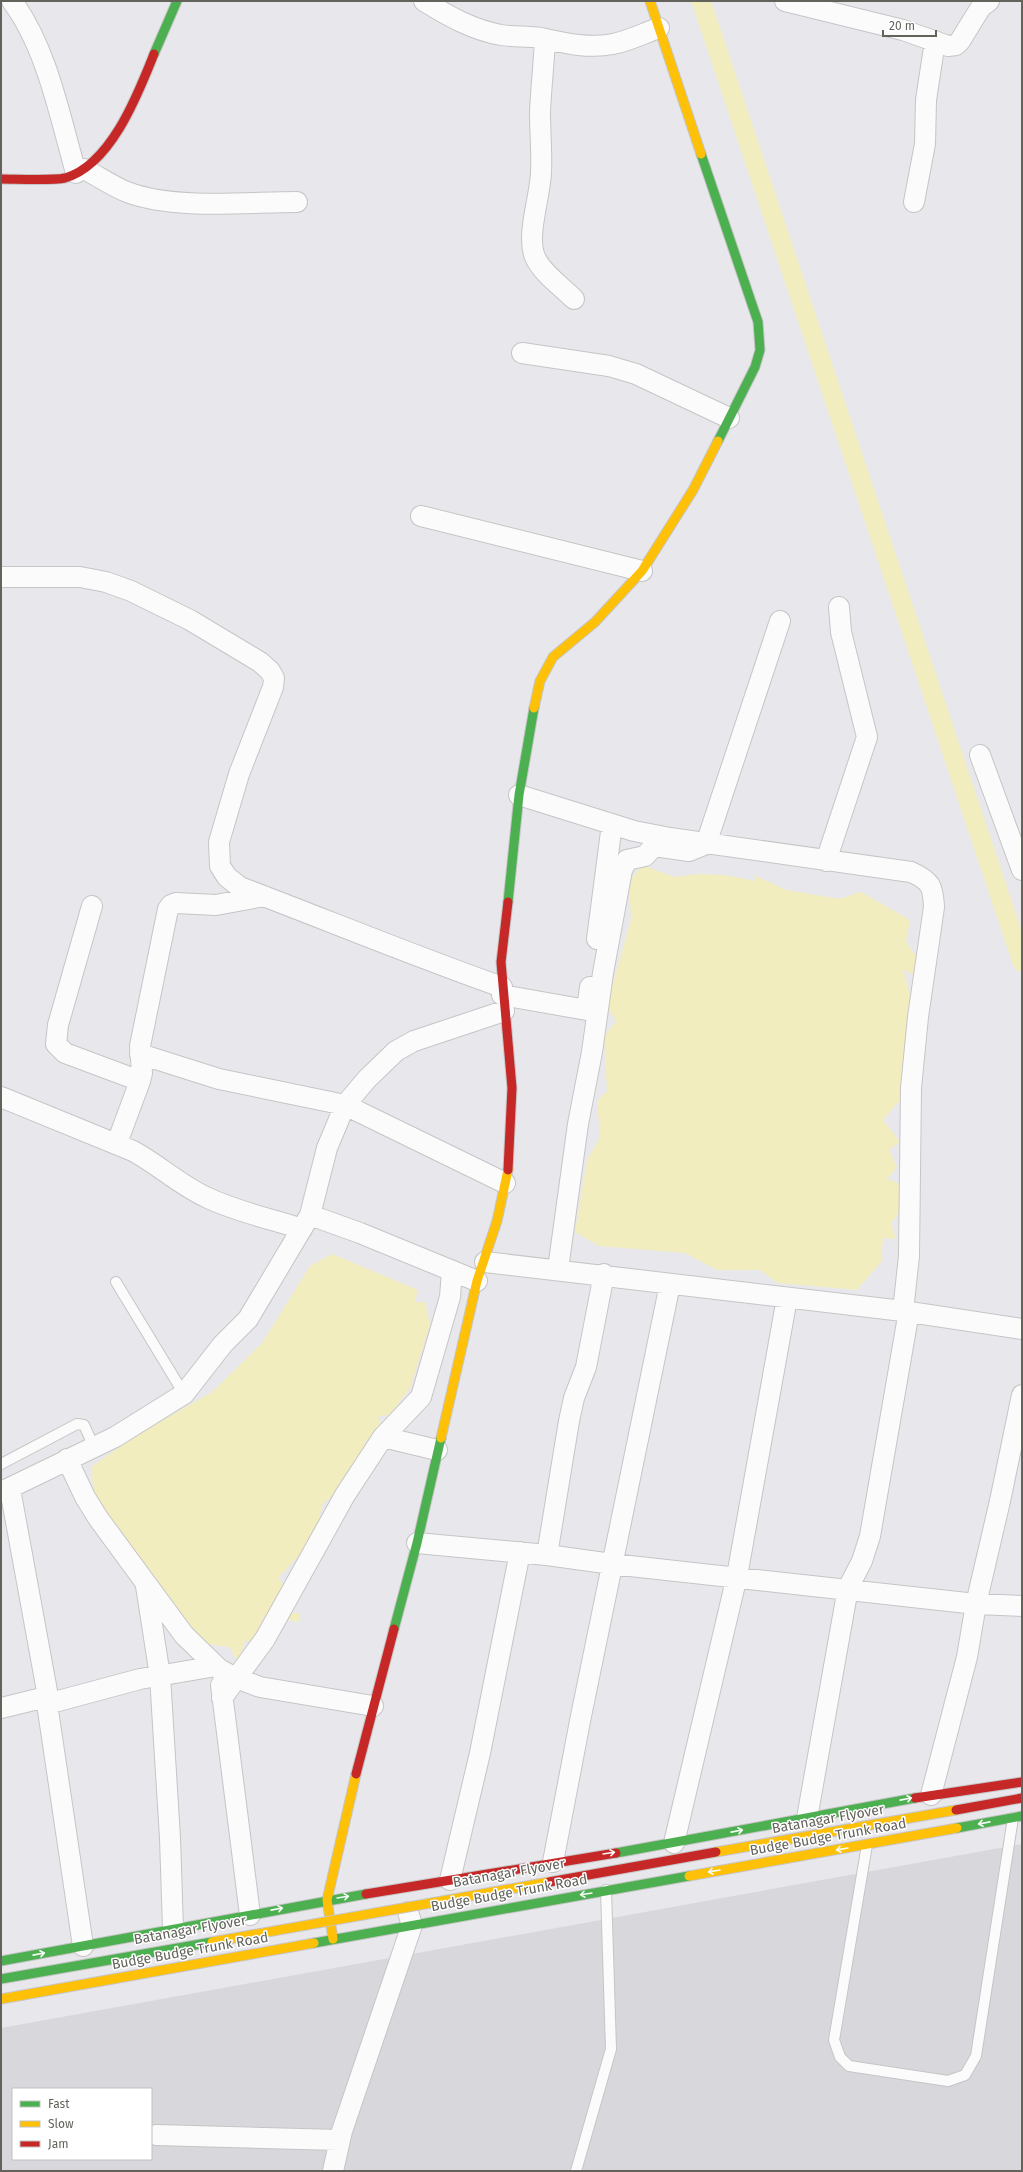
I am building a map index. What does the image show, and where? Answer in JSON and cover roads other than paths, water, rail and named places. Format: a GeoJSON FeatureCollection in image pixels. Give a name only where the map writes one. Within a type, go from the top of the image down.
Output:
{"type":"FeatureCollection","features":[{"type":"Feature","properties":{"kind":"street"},"geometry":{"type":"LineString","coordinates":[[12,1],[28,29],[46,69],[80,171],[127,192],[154,200],[180,203],[297,202]]}},
{"type":"Feature","properties":{"kind":"street"},"geometry":{"type":"LineString","coordinates":[[1,179],[65,178],[80,171],[116,138],[135,100],[177,1]]}},
{"type":"Feature","properties":{"kind":"street"},"geometry":{"type":"LineString","coordinates":[[424,1],[450,17],[483,30],[502,35],[545,39],[591,46],[613,44],[659,28]]}},
{"type":"Feature","properties":{"kind":"street"},"geometry":{"type":"LineString","coordinates":[[333,1939],[326,1900],[373,1706],[417,1543],[437,1450],[477,1281],[485,1262],[497,1221],[508,1169],[512,1088],[501,962],[519,795],[532,716],[540,681],[554,658],[595,622],[642,571],[693,490],[755,367],[760,350],[758,322],[650,1]]}},
{"type":"Feature","properties":{"kind":"street"},"geometry":{"type":"LineString","coordinates":[[785,1],[902,30],[948,46],[956,45],[960,41],[981,7],[987,1]]}},
{"type":"Feature","properties":{"kind":"street"},"geometry":{"type":"LineString","coordinates":[[545,39],[540,112],[541,173],[539,200],[532,232],[532,244],[535,257],[547,272],[574,299]]}},
{"type":"Feature","properties":{"kind":"street"},"geometry":{"type":"LineString","coordinates":[[914,202],[925,144],[926,100],[935,41]]}},
{"type":"Feature","properties":{"kind":"street"},"geometry":{"type":"LineString","coordinates":[[522,353],[609,366],[636,374],[729,418]]}},
{"type":"Feature","properties":{"kind":"street"},"geometry":{"type":"LineString","coordinates":[[421,516],[642,571]]}},
{"type":"Feature","properties":{"kind":"street"},"geometry":{"type":"LineString","coordinates":[[1,577],[80,577],[106,582],[131,591],[190,620],[260,662],[270,671],[274,678],[273,687],[239,774],[220,842],[220,866],[227,877],[240,887],[417,957],[503,998],[587,1010],[612,824]]}},
{"type":"Feature","properties":{"kind":"street"},"geometry":{"type":"LineString","coordinates":[[826,861],[867,737],[841,632],[839,607]]}},
{"type":"Feature","properties":{"kind":"street"},"geometry":{"type":"LineString","coordinates":[[558,1269],[578,1124],[592,1052],[603,973],[622,870],[627,860],[645,856],[654,846],[689,851],[706,844],[780,621]]}},
{"type":"Feature","properties":{"kind":"street"},"geometry":{"type":"LineString","coordinates":[[980,755],[1022,870]]}},
{"type":"Feature","properties":{"kind":"street"},"geometry":{"type":"LineString","coordinates":[[519,795],[649,834],[706,844],[911,872],[926,878],[934,890],[934,907],[918,1017],[911,1088],[909,1256],[906,1311],[870,1536],[862,1561],[848,1588],[807,1818]]}},
{"type":"Feature","properties":{"kind":"street"},"geometry":{"type":"LineString","coordinates":[[117,1143],[140,1081],[140,1046],[158,964],[165,920],[171,905],[184,902],[216,905],[264,896]]}},
{"type":"Feature","properties":{"kind":"street"},"geometry":{"type":"LineString","coordinates":[[92,906],[58,1025],[56,1044],[65,1053],[140,1081]]}},
{"type":"Feature","properties":{"kind":"street"},"geometry":{"type":"LineString","coordinates":[[83,1946],[46,1701],[47,1686],[5,1491],[115,1437],[184,1394],[223,1344],[248,1319],[306,1222],[327,1148],[345,1105],[396,1051],[503,998]]}},
{"type":"Feature","properties":{"kind":"street"},"geometry":{"type":"LineString","coordinates":[[140,1054],[219,1079],[345,1105],[505,1183]]}},
{"type":"Feature","properties":{"kind":"street"},"geometry":{"type":"LineString","coordinates":[[1,1097],[67,1125],[117,1143],[148,1159],[192,1190],[209,1199],[360,1233],[477,1281]]}},
{"type":"Feature","properties":{"kind":"street"},"geometry":{"type":"LineString","coordinates":[[485,1262],[604,1274],[670,1284],[906,1311],[1022,1329]]}},
{"type":"Feature","properties":{"kind":"street"},"geometry":{"type":"LineString","coordinates":[[1,1708],[46,1701],[160,1676],[224,1671],[265,1639],[345,1495],[383,1437],[421,1396],[450,1297],[452,1271]]}},
{"type":"Feature","properties":{"kind":"street"},"geometry":{"type":"LineString","coordinates":[[547,1555],[569,1421],[574,1398],[586,1367],[604,1274]]}},
{"type":"Feature","properties":{"kind":"street"},"geometry":{"type":"LineString","coordinates":[[554,1862],[581,1716],[670,1284]]}},
{"type":"Feature","properties":{"kind":"street"},"geometry":{"type":"LineString","coordinates":[[674,1843],[737,1576],[787,1298]]}},
{"type":"Feature","properties":{"kind":"street"},"geometry":{"type":"LineString","coordinates":[[931,1795],[967,1657],[976,1604],[1000,1501],[1022,1395]]}},
{"type":"Feature","properties":{"kind":"street"},"geometry":{"type":"LineString","coordinates":[[383,1437],[437,1450]]}},
{"type":"Feature","properties":{"kind":"street"},"geometry":{"type":"LineString","coordinates":[[68,1459],[85,1497],[98,1518],[184,1635],[224,1671],[260,1687],[373,1706]]}},
{"type":"Feature","properties":{"kind":"street"},"geometry":{"type":"LineString","coordinates":[[417,1543],[520,1552],[612,1564],[848,1588],[976,1604],[1022,1606]]}},
{"type":"Feature","properties":{"kind":"street"},"geometry":{"type":"LineString","coordinates":[[450,1880],[480,1753],[520,1552]]}},
{"type":"Feature","properties":{"kind":"street"},"geometry":{"type":"LineString","coordinates":[[146,1583],[160,1676],[170,1838],[173,1929]]}},
{"type":"Feature","properties":{"kind":"street"},"geometry":{"type":"LineString","coordinates":[[224,1671],[222,1698],[250,1915]]}},
{"type":"Feature","properties":{"kind":"street","name":"Budge Budge Trunk Road"},"geometry":{"type":"LineString","coordinates":[[1,1961],[326,1900],[674,1843],[931,1795],[1022,1782]]}},
{"type":"Feature","properties":{"kind":"street","name":"Batanagar Flyover"},"geometry":{"type":"LineString","coordinates":[[1,1979],[1022,1798]]}},
{"type":"Feature","properties":{"kind":"street","name":"Budge Budge Trunk Road"},"geometry":{"type":"LineString","coordinates":[[1,1999],[1018,1817]]}},
{"type":"Feature","properties":{"kind":"street"},"geometry":{"type":"LineString","coordinates":[[333,2171],[339,2140],[412,1925],[403,1888]]}},
{"type":"Feature","properties":{"kind":"street"},"geometry":{"type":"LineString","coordinates":[[156,2135],[339,2140]]}},
{"type":"Feature","properties":{"kind":"lane"},"geometry":{"type":"LineString","coordinates":[[116,1282],[184,1394]]}},
{"type":"Feature","properties":{"kind":"lane"},"geometry":{"type":"LineString","coordinates":[[1,1464],[77,1424],[84,1425],[94,1447]]}},
{"type":"Feature","properties":{"kind":"lane"},"geometry":{"type":"LineString","coordinates":[[867,1845],[834,2040],[840,2057],[849,2066],[948,2082],[965,2075],[976,2056],[1018,1817]]}},
{"type":"Feature","properties":{"kind":"lane"},"geometry":{"type":"LineString","coordinates":[[576,2171],[611,2049],[606,1890]]}},
{"type":"Feature","properties":{"kind":"waterway"},"geometry":{"type":"LineString","coordinates":[[701,1],[1022,962]]}}]}
